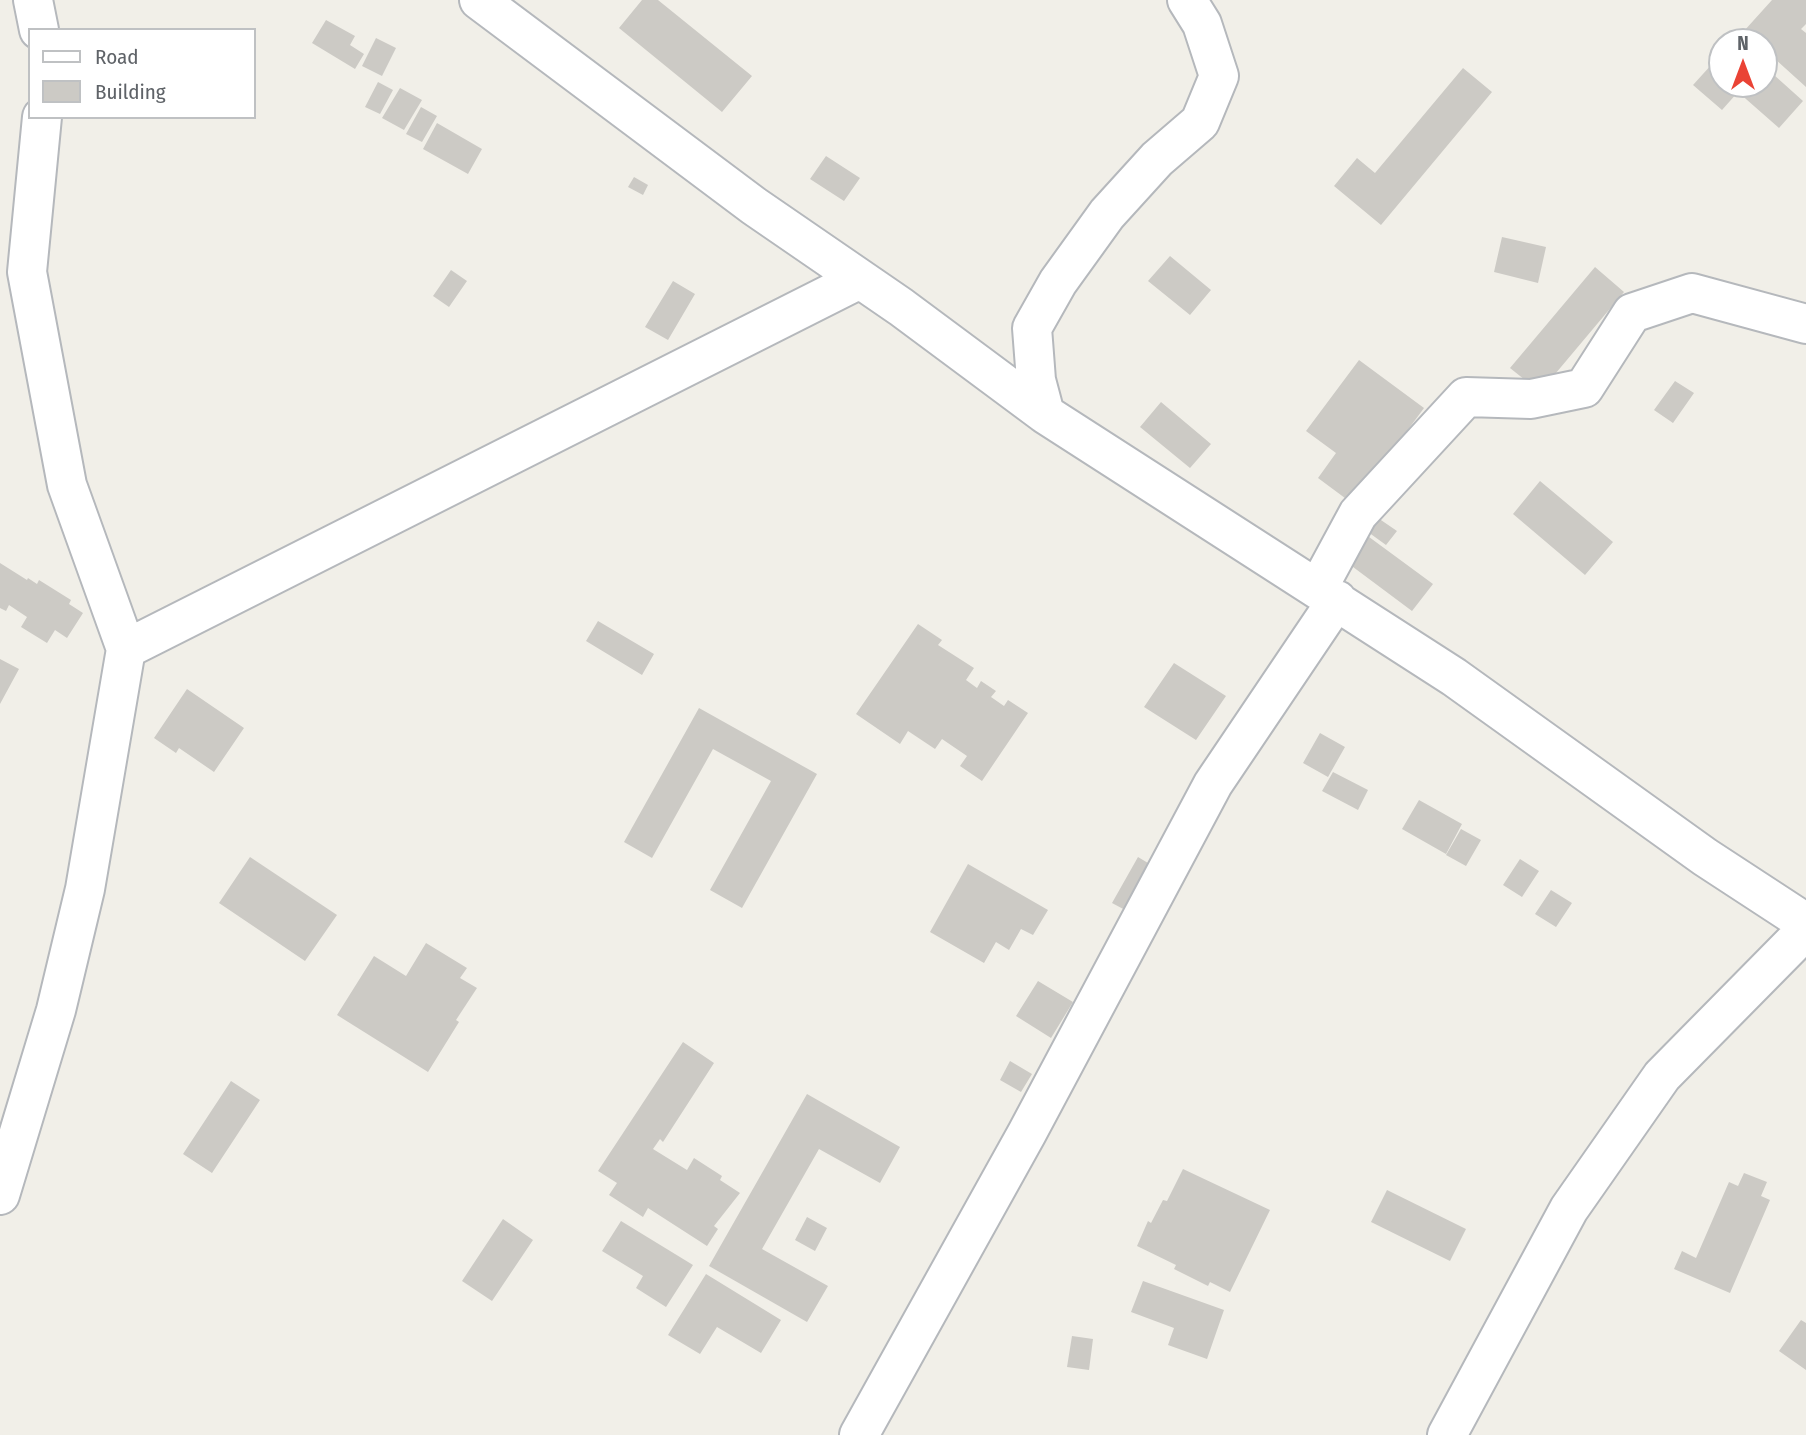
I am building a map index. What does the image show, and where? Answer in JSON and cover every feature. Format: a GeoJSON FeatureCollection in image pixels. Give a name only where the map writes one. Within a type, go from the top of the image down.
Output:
{"type":"FeatureCollection","features":[{"type":"Feature","properties":{"kind":"street"},"geometry":{"type":"LineString","coordinates":[[33,0],[39,28]]}},
{"type":"Feature","properties":{"kind":"street"},"geometry":{"type":"LineString","coordinates":[[479,0],[754,206],[860,279],[1045,414],[1454,677],[1705,857],[1806,923]]}},
{"type":"Feature","properties":{"kind":"street"},"geometry":{"type":"LineString","coordinates":[[1045,414],[1036,380],[1032,328],[1058,282],[1107,214],[1157,159],[1200,122],[1219,76],[1202,24],[1187,0]]}},
{"type":"Feature","properties":{"kind":"street"},"geometry":{"type":"LineString","coordinates":[[0,1195],[56,1010],[85,889],[126,649],[67,485],[27,272],[42,119]]}},
{"type":"Feature","properties":{"kind":"street"},"geometry":{"type":"LineString","coordinates":[[126,649],[860,279]]}},
{"type":"Feature","properties":{"kind":"street"},"geometry":{"type":"LineString","coordinates":[[859,1435],[1027,1133],[1213,784],[1327,594],[1358,514],[1466,397],[1531,399],[1584,388],[1632,313],[1692,293],[1806,324]]}},
{"type":"Feature","properties":{"kind":"street"},"geometry":{"type":"LineString","coordinates":[[1447,1435],[1569,1209],[1662,1076],[1806,930]]}},
{"type":"Feature","properties":{"kind":"building"},"geometry":{"type":"Polygon","coordinates":[[[642,0],[658,0],[752,76],[722,112],[619,28],[642,0]]]}},
{"type":"Feature","properties":{"kind":"building"},"geometry":{"type":"Polygon","coordinates":[[[1772,0],[1806,0],[1806,24],[1801,29],[1806,33],[1806,87],[1778,62],[1778,28],[1747,28],[1772,0]]]}},
{"type":"Feature","properties":{"kind":"building"},"geometry":{"type":"Polygon","coordinates":[[[326,20],[355,36],[350,45],[364,54],[355,69],[312,43],[326,20]]]}},
{"type":"Feature","properties":{"kind":"building"},"geometry":{"type":"Polygon","coordinates":[[[376,38],[396,48],[382,76],[362,66],[376,38]]]}},
{"type":"Feature","properties":{"kind":"building"},"geometry":{"type":"Polygon","coordinates":[[[1463,68],[1492,92],[1381,225],[1334,186],[1357,158],[1375,173],[1463,68]]]}},
{"type":"Feature","properties":{"kind":"building"},"geometry":{"type":"Polygon","coordinates":[[[1708,68],[1708,98],[1693,85],[1708,68]]]}},
{"type":"Feature","properties":{"kind":"building"},"geometry":{"type":"Polygon","coordinates":[[[1778,79],[1803,101],[1779,128],[1745,98],[1778,98],[1778,79]]]}},
{"type":"Feature","properties":{"kind":"building"},"geometry":{"type":"Polygon","coordinates":[[[378,82],[393,90],[380,114],[365,107],[378,82]]]}},
{"type":"Feature","properties":{"kind":"building"},"geometry":{"type":"Polygon","coordinates":[[[400,88],[422,100],[404,130],[382,118],[400,88]]]}},
{"type":"Feature","properties":{"kind":"building"},"geometry":{"type":"Polygon","coordinates":[[[1708,98],[1733,98],[1722,110],[1708,98]]]}},
{"type":"Feature","properties":{"kind":"building"},"geometry":{"type":"Polygon","coordinates":[[[421,107],[437,116],[422,142],[406,134],[421,107]]]}},
{"type":"Feature","properties":{"kind":"building"},"geometry":{"type":"Polygon","coordinates":[[[437,123],[482,149],[468,174],[423,149],[437,123]]]}},
{"type":"Feature","properties":{"kind":"building"},"geometry":{"type":"Polygon","coordinates":[[[826,156],[860,178],[844,201],[810,179],[826,156]]]}},
{"type":"Feature","properties":{"kind":"building"},"geometry":{"type":"Polygon","coordinates":[[[634,177],[648,185],[643,195],[628,187],[634,177]]]}},
{"type":"Feature","properties":{"kind":"building"},"geometry":{"type":"Polygon","coordinates":[[[1502,237],[1546,247],[1538,283],[1494,272],[1502,237]]]}},
{"type":"Feature","properties":{"kind":"building"},"geometry":{"type":"Polygon","coordinates":[[[1170,256],[1211,290],[1190,315],[1148,281],[1170,256]]]}},
{"type":"Feature","properties":{"kind":"building"},"geometry":{"type":"Polygon","coordinates":[[[1595,267],[1624,292],[1540,392],[1510,368],[1595,267]]]}},
{"type":"Feature","properties":{"kind":"building"},"geometry":{"type":"Polygon","coordinates":[[[451,270],[467,281],[449,307],[433,296],[451,270]]]}},
{"type":"Feature","properties":{"kind":"building"},"geometry":{"type":"Polygon","coordinates":[[[673,281],[695,294],[668,340],[645,327],[673,281]]]}},
{"type":"Feature","properties":{"kind":"building"},"geometry":{"type":"Polygon","coordinates":[[[1359,360],[1424,408],[1353,504],[1318,478],[1336,453],[1306,431],[1359,360]]]}},
{"type":"Feature","properties":{"kind":"building"},"geometry":{"type":"Polygon","coordinates":[[[1675,381],[1694,393],[1673,423],[1654,410],[1675,381]]]}},
{"type":"Feature","properties":{"kind":"building"},"geometry":{"type":"Polygon","coordinates":[[[1161,402],[1211,444],[1190,468],[1140,427],[1161,402]]]}},
{"type":"Feature","properties":{"kind":"building"},"geometry":{"type":"Polygon","coordinates":[[[1540,481],[1613,542],[1585,575],[1513,514],[1540,481]]]}},
{"type":"Feature","properties":{"kind":"building"},"geometry":{"type":"Polygon","coordinates":[[[1378,518],[1397,531],[1386,545],[1368,532],[1378,518]]]}},
{"type":"Feature","properties":{"kind":"building"},"geometry":{"type":"Polygon","coordinates":[[[1365,534],[1433,584],[1412,611],[1345,561],[1365,534]]]}},
{"type":"Feature","properties":{"kind":"building"},"geometry":{"type":"Polygon","coordinates":[[[0,563],[27,580],[28,578],[37,584],[39,580],[71,600],[69,604],[83,613],[67,638],[55,630],[47,643],[21,627],[27,617],[9,605],[6,611],[0,608],[0,563]]]}},
{"type":"Feature","properties":{"kind":"building"},"geometry":{"type":"Polygon","coordinates":[[[598,621],[654,654],[642,675],[586,641],[598,621]]]}},
{"type":"Feature","properties":{"kind":"building"},"geometry":{"type":"Polygon","coordinates":[[[918,624],[942,640],[938,645],[974,668],[966,680],[977,688],[981,681],[996,691],[991,697],[1004,706],[1008,700],[1028,713],[982,781],[960,766],[967,756],[942,739],[935,749],[908,731],[900,744],[856,714],[918,624]]]}},
{"type":"Feature","properties":{"kind":"building"},"geometry":{"type":"Polygon","coordinates":[[[0,659],[19,669],[0,704],[0,659]]]}},
{"type":"Feature","properties":{"kind":"building"},"geometry":{"type":"Polygon","coordinates":[[[1174,663],[1226,696],[1196,740],[1144,707],[1174,663]]]}},
{"type":"Feature","properties":{"kind":"building"},"geometry":{"type":"Polygon","coordinates":[[[187,689],[244,728],[214,772],[179,748],[176,753],[154,738],[187,689]]]}},
{"type":"Feature","properties":{"kind":"building"},"geometry":{"type":"Polygon","coordinates":[[[699,708],[817,774],[742,908],[710,890],[771,781],[713,749],[652,858],[624,842],[699,708]]]}},
{"type":"Feature","properties":{"kind":"building"},"geometry":{"type":"Polygon","coordinates":[[[1320,733],[1345,747],[1328,777],[1303,763],[1320,733]]]}},
{"type":"Feature","properties":{"kind":"building"},"geometry":{"type":"Polygon","coordinates":[[[1333,772],[1368,790],[1358,810],[1322,791],[1333,772]]]}},
{"type":"Feature","properties":{"kind":"building"},"geometry":{"type":"Polygon","coordinates":[[[1419,800],[1462,824],[1446,854],[1402,829],[1419,800]]]}},
{"type":"Feature","properties":{"kind":"building"},"geometry":{"type":"Polygon","coordinates":[[[1461,829],[1481,840],[1466,866],[1446,855],[1461,829]]]}},
{"type":"Feature","properties":{"kind":"building"},"geometry":{"type":"Polygon","coordinates":[[[250,857],[337,915],[305,961],[219,903],[250,857]]]}},
{"type":"Feature","properties":{"kind":"building"},"geometry":{"type":"Polygon","coordinates":[[[1138,857],[1153,866],[1127,911],[1112,903],[1138,857]]]}},
{"type":"Feature","properties":{"kind":"building"},"geometry":{"type":"Polygon","coordinates":[[[1520,859],[1539,871],[1522,897],[1503,885],[1520,859]]]}},
{"type":"Feature","properties":{"kind":"building"},"geometry":{"type":"Polygon","coordinates":[[[968,864],[1048,910],[1033,935],[1021,929],[1009,950],[996,942],[984,963],[930,932],[968,864]]]}},
{"type":"Feature","properties":{"kind":"building"},"geometry":{"type":"Polygon","coordinates":[[[1551,890],[1572,903],[1556,927],[1535,914],[1551,890]]]}},
{"type":"Feature","properties":{"kind":"building"},"geometry":{"type":"Polygon","coordinates":[[[426,943],[467,968],[460,978],[477,988],[428,1072],[337,1015],[374,956],[406,976],[426,943]]]}},
{"type":"Feature","properties":{"kind":"building"},"geometry":{"type":"Polygon","coordinates":[[[1038,981],[1073,1002],[1051,1038],[1016,1016],[1038,981]]]}},
{"type":"Feature","properties":{"kind":"building"},"geometry":{"type":"Polygon","coordinates":[[[683,1042],[714,1063],[663,1142],[660,1139],[653,1149],[687,1170],[694,1158],[722,1176],[720,1180],[740,1193],[714,1226],[718,1229],[707,1246],[648,1208],[643,1217],[609,1195],[617,1183],[598,1171],[683,1042]]]}},
{"type":"Feature","properties":{"kind":"building"},"geometry":{"type":"Polygon","coordinates":[[[1010,1061],[1032,1074],[1021,1092],[1000,1080],[1010,1061]]]}},
{"type":"Feature","properties":{"kind":"building"},"geometry":{"type":"Polygon","coordinates":[[[231,1081],[260,1100],[212,1173],[183,1154],[231,1081]]]}},
{"type":"Feature","properties":{"kind":"building"},"geometry":{"type":"Polygon","coordinates":[[[807,1094],[900,1147],[880,1183],[819,1149],[762,1249],[828,1286],[807,1322],[709,1266],[807,1094]]]}},
{"type":"Feature","properties":{"kind":"building"},"geometry":{"type":"Polygon","coordinates":[[[1183,1169],[1270,1210],[1230,1292],[1210,1282],[1208,1286],[1174,1269],[1176,1265],[1137,1246],[1148,1221],[1151,1223],[1163,1200],[1167,1201],[1183,1169]]]}},
{"type":"Feature","properties":{"kind":"building"},"geometry":{"type":"Polygon","coordinates":[[[1744,1173],[1767,1182],[1761,1196],[1770,1200],[1730,1293],[1674,1269],[1682,1251],[1696,1258],[1729,1182],[1738,1186],[1744,1173]]]}},
{"type":"Feature","properties":{"kind":"building"},"geometry":{"type":"Polygon","coordinates":[[[1387,1190],[1466,1229],[1450,1261],[1371,1222],[1387,1190]]]}},
{"type":"Feature","properties":{"kind":"building"},"geometry":{"type":"Polygon","coordinates":[[[807,1217],[827,1228],[815,1251],[795,1240],[807,1217]]]}},
{"type":"Feature","properties":{"kind":"building"},"geometry":{"type":"Polygon","coordinates":[[[503,1219],[533,1240],[492,1301],[462,1281],[503,1219]]]}},
{"type":"Feature","properties":{"kind":"building"},"geometry":{"type":"Polygon","coordinates":[[[621,1221],[693,1265],[666,1307],[636,1288],[643,1276],[602,1251],[621,1221]]]}},
{"type":"Feature","properties":{"kind":"building"},"geometry":{"type":"Polygon","coordinates":[[[706,1274],[781,1320],[761,1353],[717,1327],[700,1354],[668,1335],[706,1274]]]}},
{"type":"Feature","properties":{"kind":"building"},"geometry":{"type":"Polygon","coordinates":[[[1143,1281],[1224,1310],[1207,1359],[1168,1345],[1174,1328],[1131,1312],[1143,1281]]]}},
{"type":"Feature","properties":{"kind":"building"},"geometry":{"type":"Polygon","coordinates":[[[1801,1320],[1806,1323],[1806,1370],[1779,1351],[1801,1320]]]}},
{"type":"Feature","properties":{"kind":"building"},"geometry":{"type":"Polygon","coordinates":[[[1072,1336],[1093,1339],[1089,1370],[1067,1367],[1072,1336]]]}}]}
